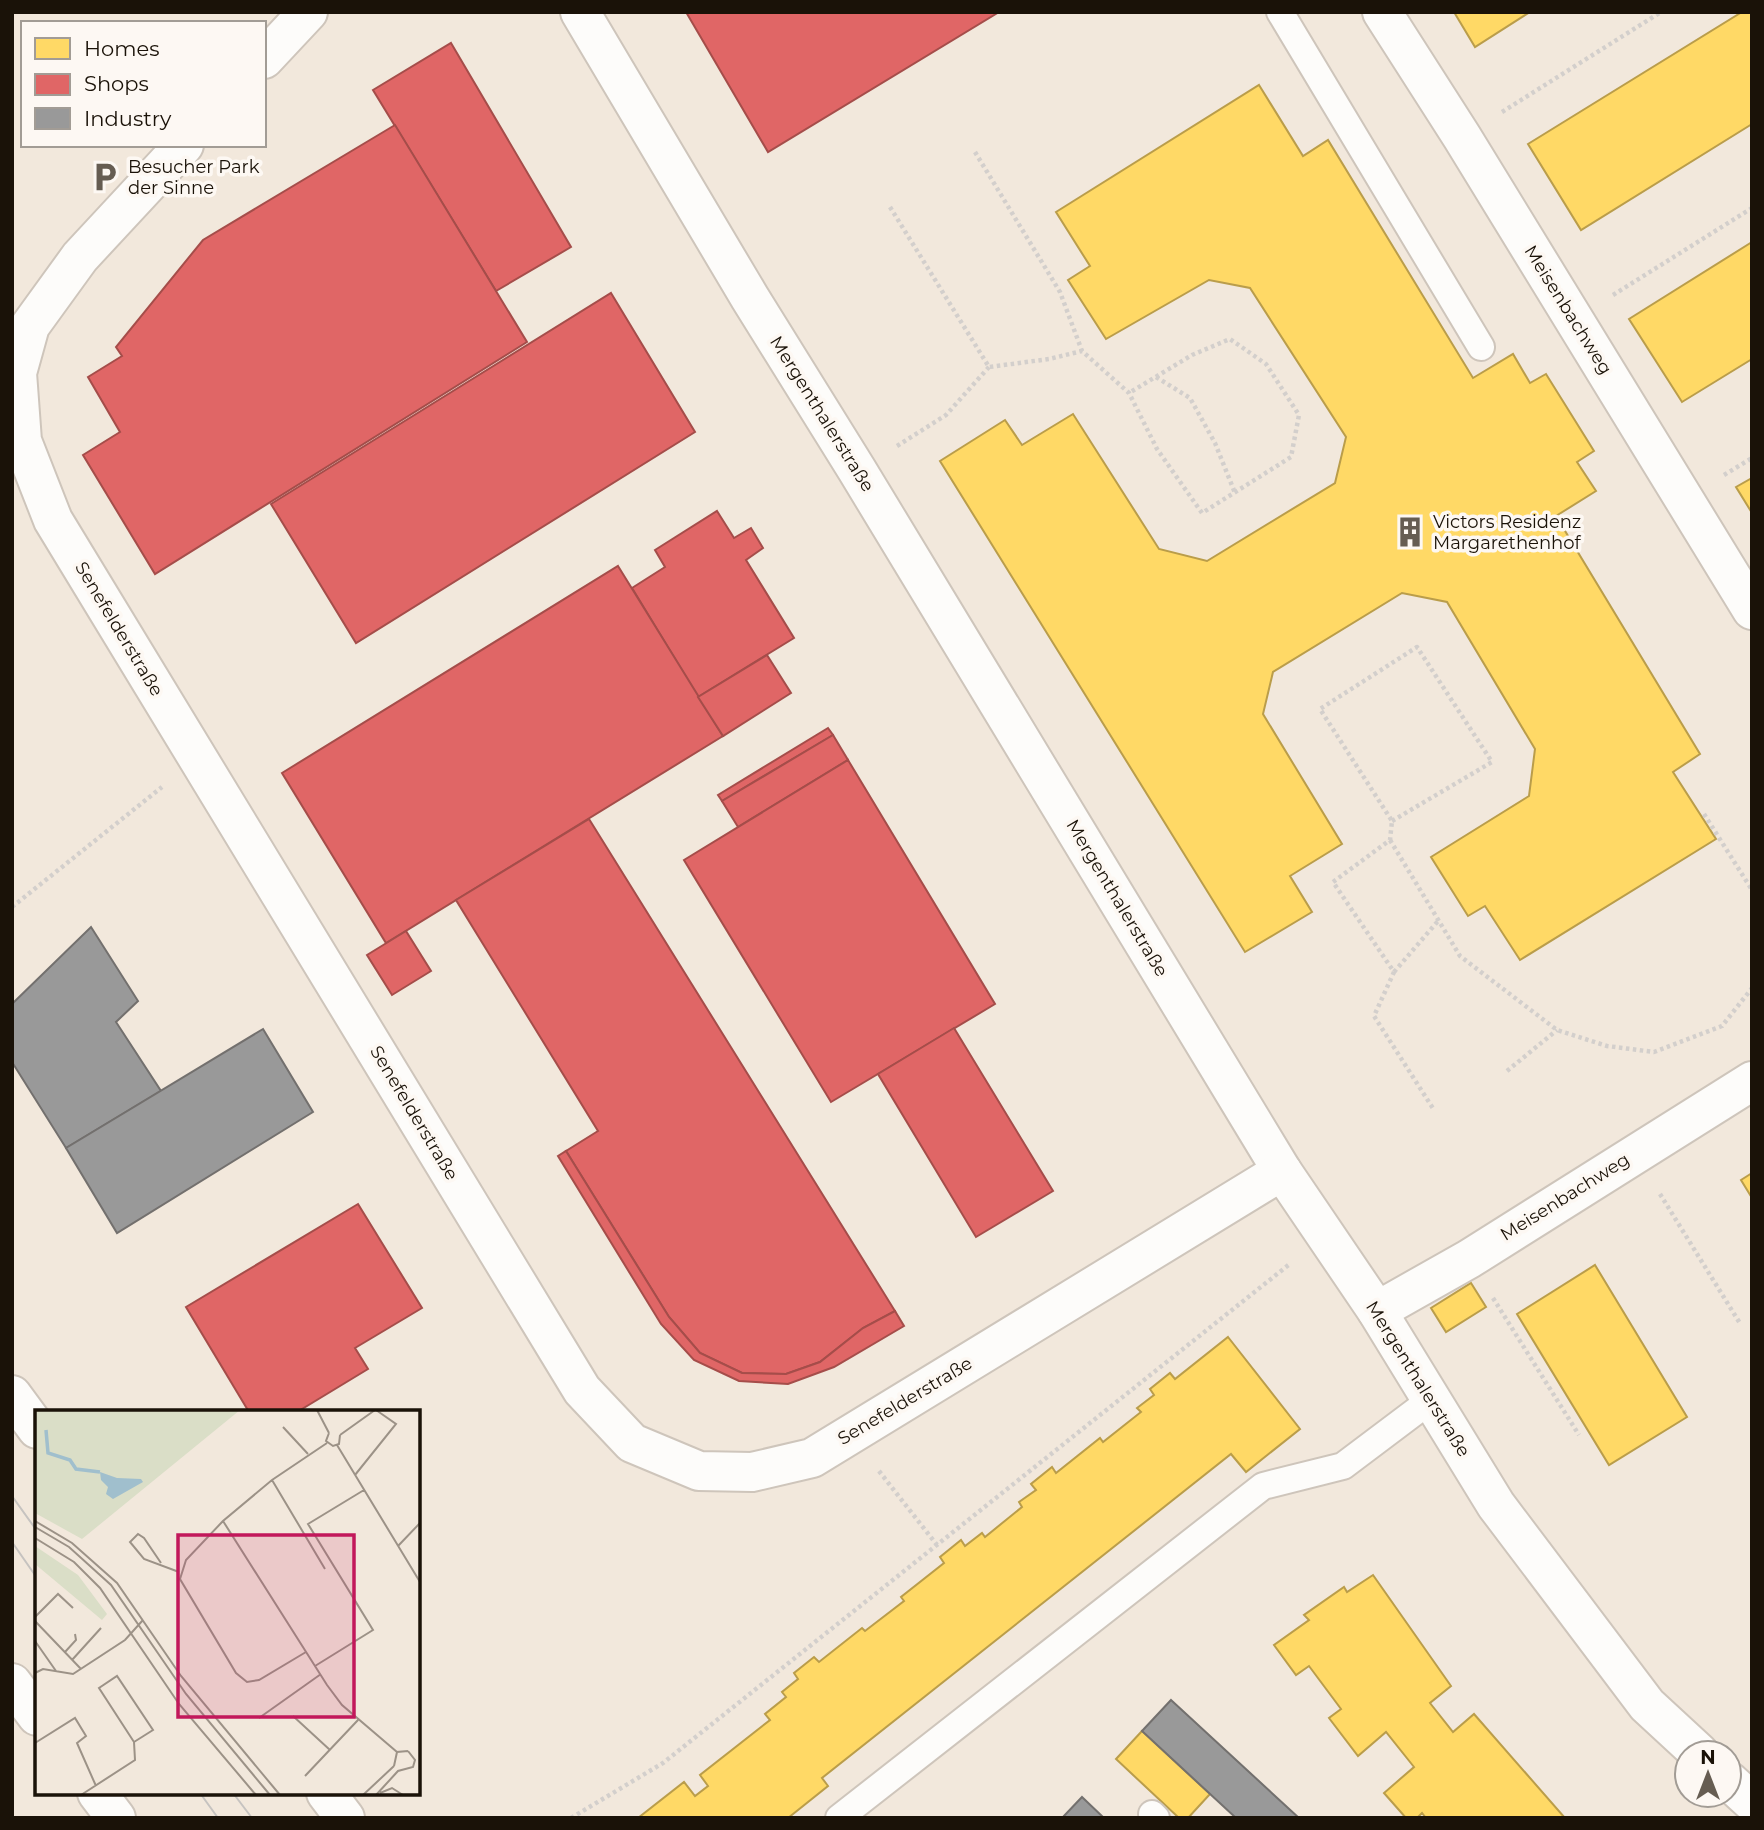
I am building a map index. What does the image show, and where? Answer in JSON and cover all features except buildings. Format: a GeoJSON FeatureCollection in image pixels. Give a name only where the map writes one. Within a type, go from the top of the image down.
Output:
{"type":"FeatureCollection","features":[{"type":"Feature","properties":{"kind":"street"},"geometry":{"type":"LineString","coordinates":[[266,57],[308,12]]}},
{"type":"Feature","properties":{"kind":"street","name":"Mergenthalerstraße"},"geometry":{"type":"LineString","coordinates":[[579,12],[750,298],[858,470],[1282,1171],[1377,1311],[1496,1505],[1647,1705],[1684,1739]]}},
{"type":"Feature","properties":{"kind":"street","name":"Meisenbachweg"},"geometry":{"type":"LineString","coordinates":[[1382,12],[1462,137],[1752,610]]}},
{"type":"Feature","properties":{"kind":"street","name":"Senefelderstraße"},"geometry":{"type":"LineString","coordinates":[[182,147],[80,257],[30,326],[15,372],[22,441],[53,520],[582,1390],[632,1443],[699,1471],[752,1472],[812,1458],[1282,1171]]}},
{"type":"Feature","properties":{"kind":"street","name":"Meisenbachweg"},"geometry":{"type":"LineString","coordinates":[[1377,1311],[1469,1259],[1752,1080]]}},
{"type":"Feature","properties":{"kind":"street"},"geometry":{"type":"LineString","coordinates":[[12,1395],[35,1426]]}},
{"type":"Feature","properties":{"kind":"street"},"geometry":{"type":"LineString","coordinates":[[12,1683],[35,1713]]}},
{"type":"Feature","properties":{"kind":"street"},"geometry":{"type":"LineString","coordinates":[[99,1795],[116,1818]]}},
{"type":"Feature","properties":{"kind":"street"},"geometry":{"type":"LineString","coordinates":[[328,1795],[345,1818]]}},
{"type":"Feature","properties":{"kind":"lane"},"geometry":{"type":"LineString","coordinates":[[1280,12],[1481,346]]}},
{"type":"Feature","properties":{"kind":"lane"},"geometry":{"type":"LineString","coordinates":[[839,1818],[1263,1486],[1343,1466],[1432,1399]]}},
{"type":"Feature","properties":{"kind":"path"},"geometry":{"type":"LineString","coordinates":[[1462,137],[1661,12]]}},
{"type":"Feature","properties":{"kind":"path"},"geometry":{"type":"LineString","coordinates":[[975,152],[1060,292],[1082,351],[1129,393],[1157,449],[1202,513],[1291,457],[1298,415],[1266,364],[1230,339],[1192,355],[1129,393]]}},
{"type":"Feature","properties":{"kind":"path"},"geometry":{"type":"LineString","coordinates":[[890,207],[989,367]]}},
{"type":"Feature","properties":{"kind":"path"},"geometry":{"type":"LineString","coordinates":[[1573,319],[1752,208]]}},
{"type":"Feature","properties":{"kind":"path"},"geometry":{"type":"LineString","coordinates":[[858,470],[946,415],[989,367],[1049,359],[1082,351]]}},
{"type":"Feature","properties":{"kind":"path"},"geometry":{"type":"LineString","coordinates":[[1156,377],[1190,398],[1215,443],[1235,492]]}},
{"type":"Feature","properties":{"kind":"path"},"geometry":{"type":"LineString","coordinates":[[1392,821],[1492,762],[1418,647],[1320,709],[1392,821],[1390,840],[1460,956],[1558,1030],[1607,1046],[1654,1052],[1722,1026],[1752,988]]}},
{"type":"Feature","properties":{"kind":"path"},"geometry":{"type":"LineString","coordinates":[[12,907],[198,759]]}},
{"type":"Feature","properties":{"kind":"path"},"geometry":{"type":"LineString","coordinates":[[1704,814],[1752,890]]}},
{"type":"Feature","properties":{"kind":"path"},"geometry":{"type":"LineString","coordinates":[[1390,840],[1333,882],[1394,972]]}},
{"type":"Feature","properties":{"kind":"path"},"geometry":{"type":"LineString","coordinates":[[1434,1110],[1374,1016],[1394,972],[1438,921]]}},
{"type":"Feature","properties":{"kind":"path"},"geometry":{"type":"LineString","coordinates":[[1507,1071],[1558,1030]]}},
{"type":"Feature","properties":{"kind":"path"},"geometry":{"type":"LineString","coordinates":[[1634,1153],[1741,1325]]}},
{"type":"Feature","properties":{"kind":"path"},"geometry":{"type":"LineString","coordinates":[[571,1818],[663,1763],[1326,1235]]}},
{"type":"Feature","properties":{"kind":"path"},"geometry":{"type":"LineString","coordinates":[[1469,1259],[1578,1436]]}},
{"type":"Feature","properties":{"kind":"path"},"geometry":{"type":"LineString","coordinates":[[849,1435],[937,1545]]}},
{"type":"Feature","properties":{"kind":"tram line"},"geometry":{"type":"LineString","coordinates":[[12,1496],[35,1528]]}},
{"type":"Feature","properties":{"kind":"tram line"},"geometry":{"type":"LineString","coordinates":[[12,1542],[35,1575]]}},
{"type":"Feature","properties":{"kind":"tram line"},"geometry":{"type":"LineString","coordinates":[[201,1795],[218,1818]]}},
{"type":"Feature","properties":{"kind":"tram line"},"geometry":{"type":"LineString","coordinates":[[235,1795],[252,1818]]}},
{"type":"Feature","properties":{"kind":"place","name":"Besucher Park der Sinne"},"geometry":{"type":"Point","coordinates":[105,177]}},
{"type":"Feature","properties":{"kind":"place","name":"Victors Residenz Margarethenhof"},"geometry":{"type":"Point","coordinates":[1410,532]}}]}
